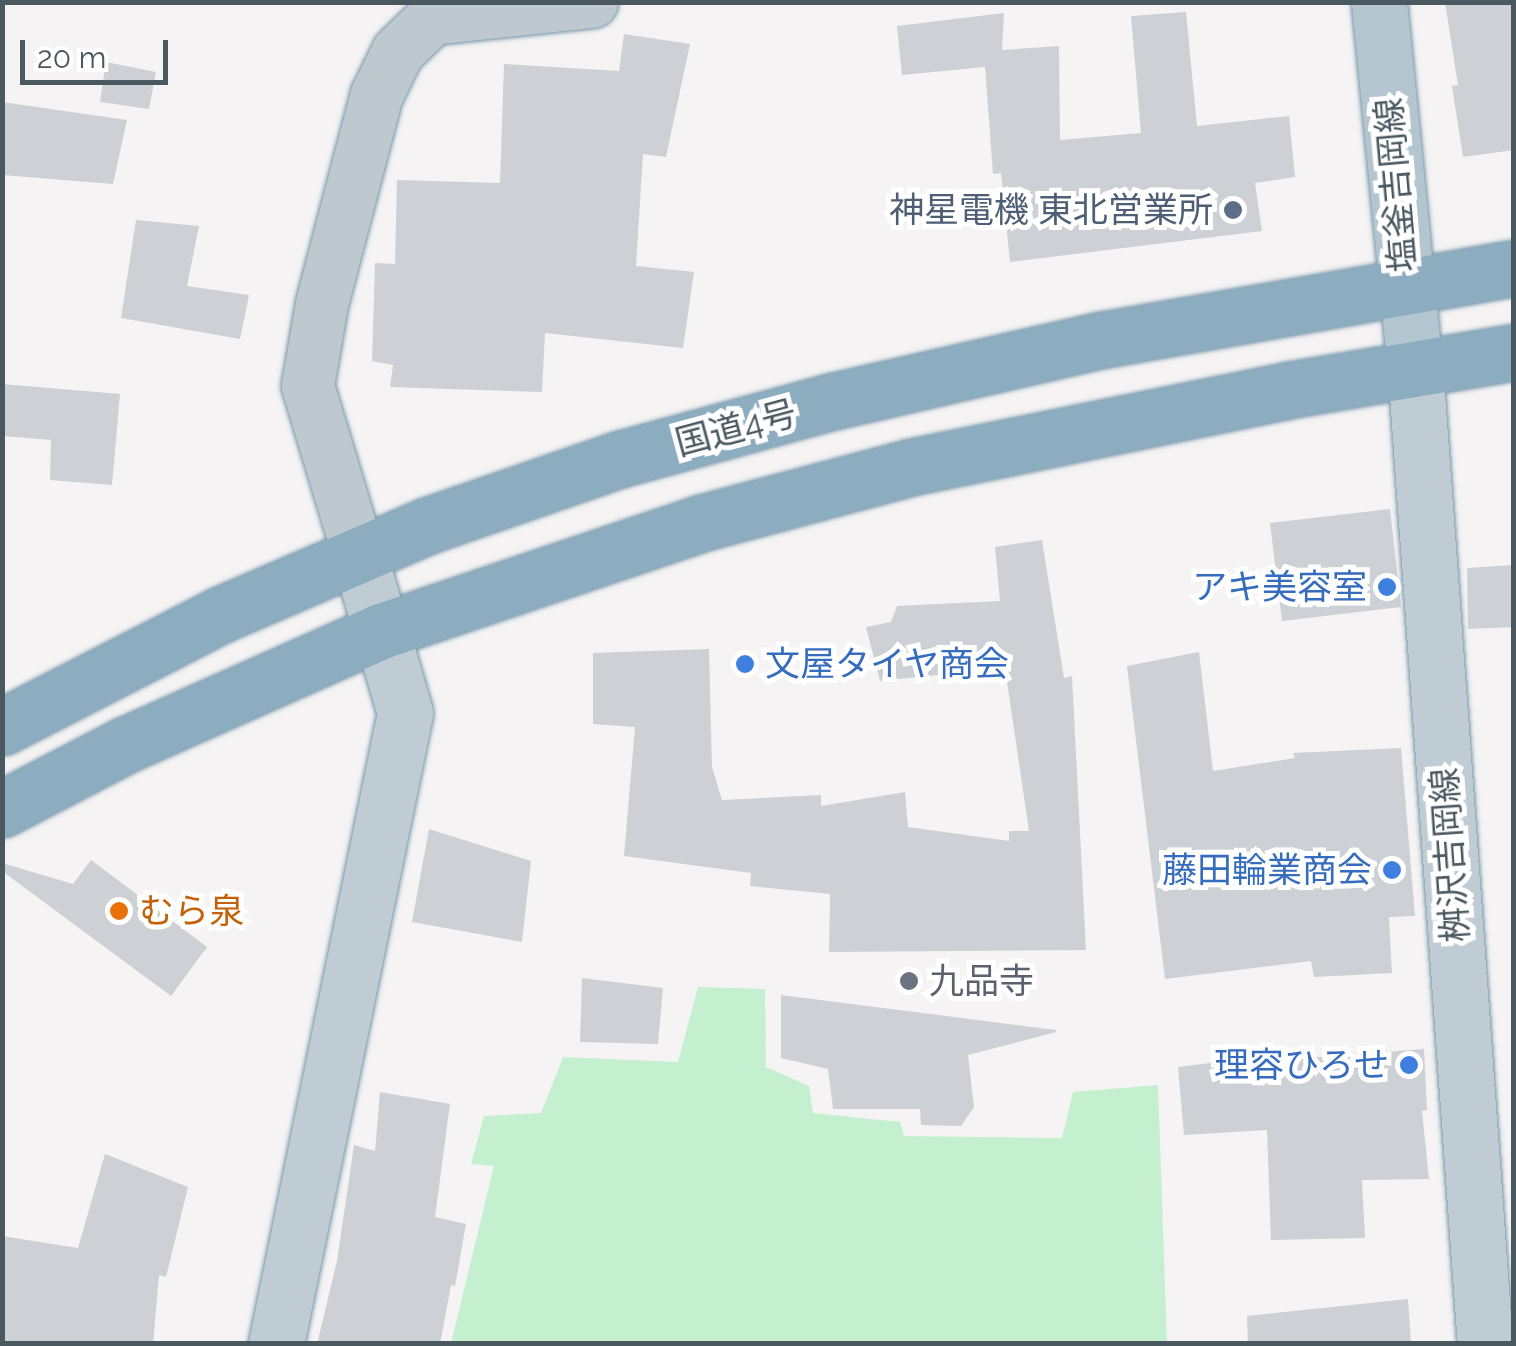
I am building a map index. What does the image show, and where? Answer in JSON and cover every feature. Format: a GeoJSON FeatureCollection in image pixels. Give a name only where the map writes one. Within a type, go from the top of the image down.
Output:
{"type":"FeatureCollection","features":[{"type":"Feature","properties":{"kind":"highway","name":"国道4号"},"geometry":{"type":"LineString","coordinates":[[2,727],[222,614],[429,525],[620,459],[834,401],[1101,340],[1514,268]]}},
{"type":"Feature","properties":{"kind":"highway"},"geometry":{"type":"LineString","coordinates":[[2,809],[126,744],[382,631],[701,522],[911,467],[1415,366],[1514,352]]}},
{"type":"Feature","properties":{"kind":"main road","name":"塩釜吉岡線"},"geometry":{"type":"LineString","coordinates":[[1379,2],[1415,366]]}},
{"type":"Feature","properties":{"kind":"main road","name":"桝沢吉岡線"},"geometry":{"type":"LineString","coordinates":[[1415,366],[1485,1344]]}},
{"type":"Feature","properties":{"kind":"main road"},"geometry":{"type":"LineString","coordinates":[[276,1344],[405,714],[359,555]]}},
{"type":"Feature","properties":{"kind":"street"},"geometry":{"type":"LineString","coordinates":[[359,555],[308,386],[322,304],[377,95],[398,52],[432,20],[592,2]]}},
{"type":"Feature","properties":{"kind":"green space"},"geometry":{"type":"Polygon","coordinates":[[[698,987],[765,989],[766,1067],[809,1086],[813,1113],[900,1122],[904,1136],[1062,1138],[1073,1092],[1158,1085],[1167,1343],[451,1343],[494,1166],[471,1164],[484,1116],[541,1113],[563,1057],[678,1062],[698,987]]]}},
{"type":"Feature","properties":{"kind":"building"},"geometry":{"type":"Polygon","coordinates":[[[1445,2],[1514,2],[1514,150],[1463,157],[1452,86],[1458,85],[1445,2]]]}},
{"type":"Feature","properties":{"kind":"building"},"geometry":{"type":"Polygon","coordinates":[[[1186,12],[1197,126],[1289,116],[1295,177],[1255,183],[1262,231],[1010,262],[1001,173],[993,174],[985,67],[902,75],[897,26],[1004,13],[1002,50],[1059,46],[1060,140],[1141,133],[1131,16],[1186,12]]]}},
{"type":"Feature","properties":{"kind":"building"},"geometry":{"type":"Polygon","coordinates":[[[624,34],[690,44],[666,157],[643,154],[636,266],[694,272],[683,348],[545,333],[542,392],[390,387],[393,365],[372,361],[375,263],[395,264],[397,180],[500,183],[504,64],[619,71],[624,34]]]}},
{"type":"Feature","properties":{"kind":"building"},"geometry":{"type":"Polygon","coordinates":[[[106,62],[156,72],[149,109],[100,102],[106,62]]]}},
{"type":"Feature","properties":{"kind":"building"},"geometry":{"type":"Polygon","coordinates":[[[2,102],[127,120],[113,184],[2,175],[2,102]]]}},
{"type":"Feature","properties":{"kind":"building"},"geometry":{"type":"Polygon","coordinates":[[[136,220],[199,226],[187,286],[249,295],[240,339],[121,318],[136,220]]]}},
{"type":"Feature","properties":{"kind":"building"},"geometry":{"type":"Polygon","coordinates":[[[2,384],[120,394],[112,485],[50,480],[51,440],[2,436],[2,384]]]}},
{"type":"Feature","properties":{"kind":"building"},"geometry":{"type":"Polygon","coordinates":[[[1390,509],[1401,607],[1282,621],[1270,523],[1390,509]]]}},
{"type":"Feature","properties":{"kind":"building"},"geometry":{"type":"Polygon","coordinates":[[[1042,540],[1064,678],[1072,676],[1086,950],[829,952],[830,894],[750,886],[751,873],[624,856],[635,727],[593,724],[593,653],[709,649],[712,767],[722,800],[821,795],[821,806],[905,792],[908,827],[1009,841],[1009,831],[1029,831],[1005,668],[880,681],[866,627],[891,622],[897,606],[1000,601],[995,547],[1042,540]]]}},
{"type":"Feature","properties":{"kind":"building"},"geometry":{"type":"Polygon","coordinates":[[[1514,565],[1514,627],[1468,629],[1467,568],[1514,565]]]}},
{"type":"Feature","properties":{"kind":"building"},"geometry":{"type":"Polygon","coordinates":[[[1199,652],[1213,771],[1295,758],[1293,753],[1401,748],[1415,916],[1389,917],[1392,973],[1314,977],[1311,961],[1165,979],[1127,666],[1199,652]]]}},
{"type":"Feature","properties":{"kind":"building"},"geometry":{"type":"Polygon","coordinates":[[[429,829],[531,861],[522,942],[412,922],[429,829]]]}},
{"type":"Feature","properties":{"kind":"building"},"geometry":{"type":"Polygon","coordinates":[[[91,860],[207,947],[171,996],[2,871],[2,863],[73,884],[91,860]]]}},
{"type":"Feature","properties":{"kind":"building"},"geometry":{"type":"Polygon","coordinates":[[[582,978],[663,988],[658,1044],[580,1042],[582,978]]]}},
{"type":"Feature","properties":{"kind":"building"},"geometry":{"type":"Polygon","coordinates":[[[781,995],[1056,1032],[968,1055],[974,1107],[961,1126],[921,1125],[920,1109],[833,1109],[828,1069],[781,1058],[781,995]]]}},
{"type":"Feature","properties":{"kind":"building"},"geometry":{"type":"Polygon","coordinates":[[[1424,1049],[1427,1110],[1422,1111],[1429,1179],[1362,1180],[1365,1238],[1271,1240],[1267,1130],[1184,1135],[1178,1067],[1266,1056],[1267,1061],[1424,1049]]]}},
{"type":"Feature","properties":{"kind":"building"},"geometry":{"type":"Polygon","coordinates":[[[380,1092],[450,1104],[435,1217],[466,1224],[455,1286],[451,1285],[440,1344],[317,1344],[337,1261],[354,1145],[375,1151],[380,1092]]]}},
{"type":"Feature","properties":{"kind":"building"},"geometry":{"type":"Polygon","coordinates":[[[105,1154],[188,1187],[166,1277],[159,1275],[153,1344],[2,1344],[2,1236],[78,1248],[105,1154]]]}},
{"type":"Feature","properties":{"kind":"building"},"geometry":{"type":"Polygon","coordinates":[[[1408,1299],[1411,1344],[1248,1344],[1247,1316],[1408,1299]]]}},
{"type":"Feature","properties":{"kind":"place","name":"神星電機 東北営業所"},"geometry":{"type":"Point","coordinates":[1233,210]}},
{"type":"Feature","properties":{"kind":"place","name":"アキ美容室"},"geometry":{"type":"Point","coordinates":[1387,587]}},
{"type":"Feature","properties":{"kind":"place","name":"文屋タイヤ商会"},"geometry":{"type":"Point","coordinates":[745,664]}},
{"type":"Feature","properties":{"kind":"place","name":"藤田輪業商会"},"geometry":{"type":"Point","coordinates":[1392,870]}},
{"type":"Feature","properties":{"kind":"place","name":"むら泉"},"geometry":{"type":"Point","coordinates":[119,911]}},
{"type":"Feature","properties":{"kind":"place","name":"九品寺"},"geometry":{"type":"Point","coordinates":[909,981]}},
{"type":"Feature","properties":{"kind":"place","name":"理容ひろせ"},"geometry":{"type":"Point","coordinates":[1409,1065]}}]}
